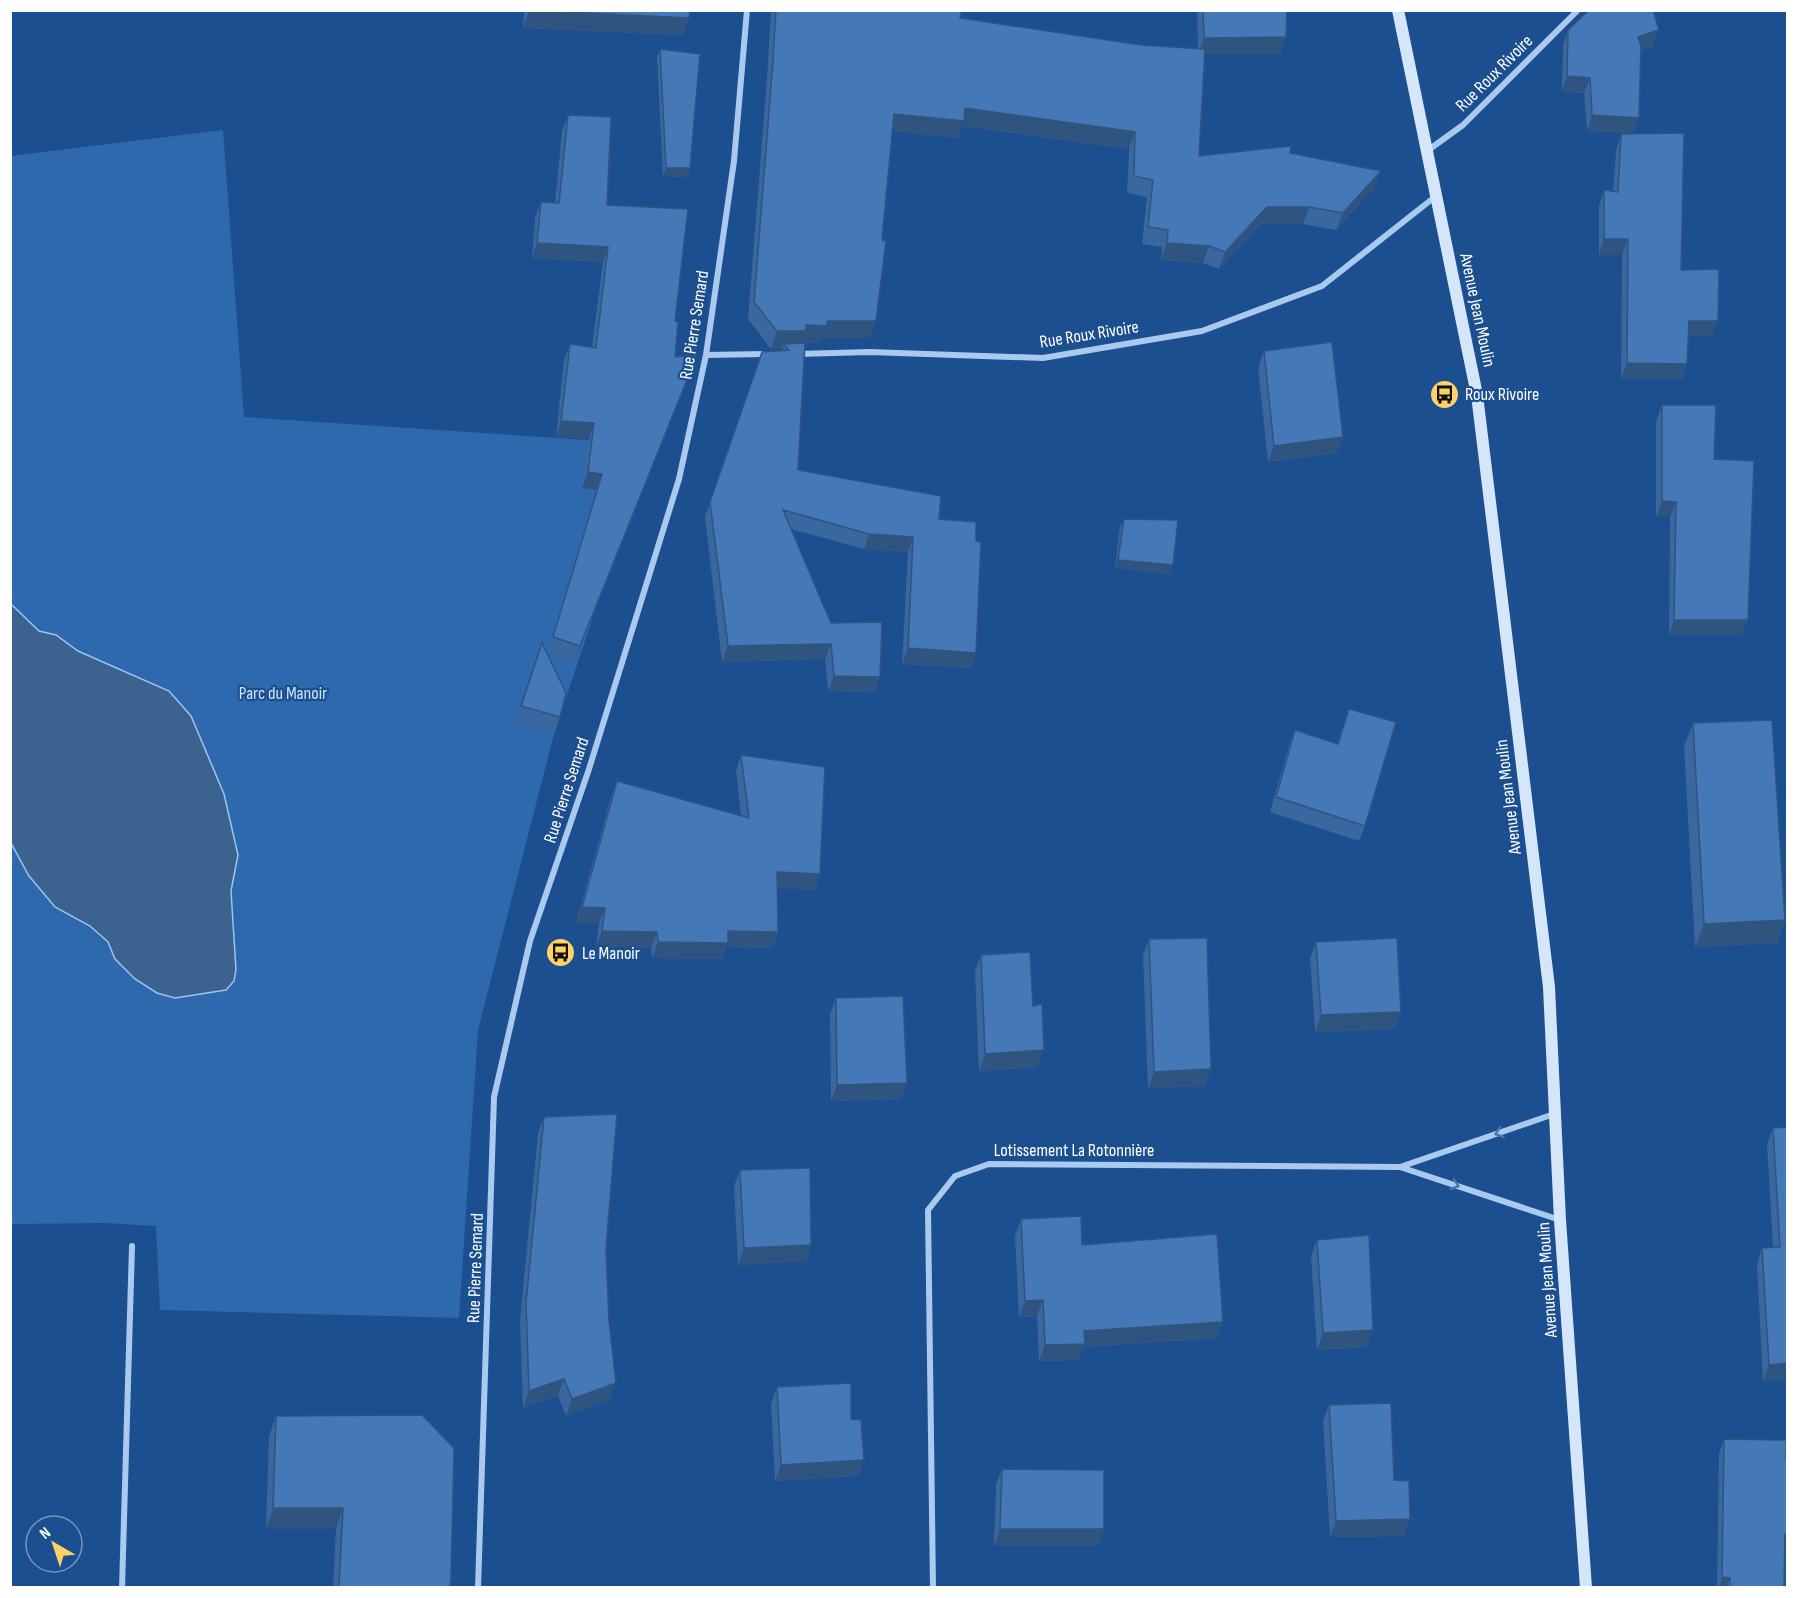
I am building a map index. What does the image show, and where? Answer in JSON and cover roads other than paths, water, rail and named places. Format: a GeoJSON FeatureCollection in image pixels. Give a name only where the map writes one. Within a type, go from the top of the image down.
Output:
{"type":"FeatureCollection","features":[{"type":"Feature","properties":{"kind":"main road","name":"Avenue Jean Moulin"},"geometry":{"type":"LineString","coordinates":[[1398,10],[1477,395],[1549,987],[1560,1220],[1586,1587]]}},
{"type":"Feature","properties":{"kind":"street","name":"Rue Pierre Semard"},"geometry":{"type":"LineString","coordinates":[[478,1587],[494,1097],[530,941],[589,769],[679,479],[706,355],[734,161],[747,10]]}},
{"type":"Feature","properties":{"kind":"street","name":"Rue Roux Rivoire"},"geometry":{"type":"LineString","coordinates":[[1427,152],[1463,125],[1578,10]]}},
{"type":"Feature","properties":{"kind":"street","name":"Rue Roux Rivoire"},"geometry":{"type":"LineString","coordinates":[[788,354],[870,352],[1043,358],[1202,331],[1322,286],[1436,196]]}},
{"type":"Feature","properties":{"kind":"street"},"geometry":{"type":"LineString","coordinates":[[706,355],[777,354]]}},
{"type":"Feature","properties":{"kind":"street","name":"Lotissement La Rotonnière"},"geometry":{"type":"LineString","coordinates":[[1400,1167],[1554,1114]]}},
{"type":"Feature","properties":{"kind":"street","name":"Lotissement La Rotonnière"},"geometry":{"type":"LineString","coordinates":[[933,1587],[928,1210],[956,1176],[989,1164],[1400,1167],[1560,1220]]}},
{"type":"Feature","properties":{"kind":"street"},"geometry":{"type":"LineString","coordinates":[[122,1587],[132,1246]]}},
{"type":"Feature","properties":{"kind":"place","name":"Roux Rivoire"},"geometry":{"type":"Point","coordinates":[1444,394]}},
{"type":"Feature","properties":{"kind":"place","name":"Le Manoir"},"geometry":{"type":"Point","coordinates":[561,953]}},
{"type":"Feature","properties":{"kind":"park label","name":"Parc du Manoir"},"geometry":{"type":"Point","coordinates":[283,693]}}]}
